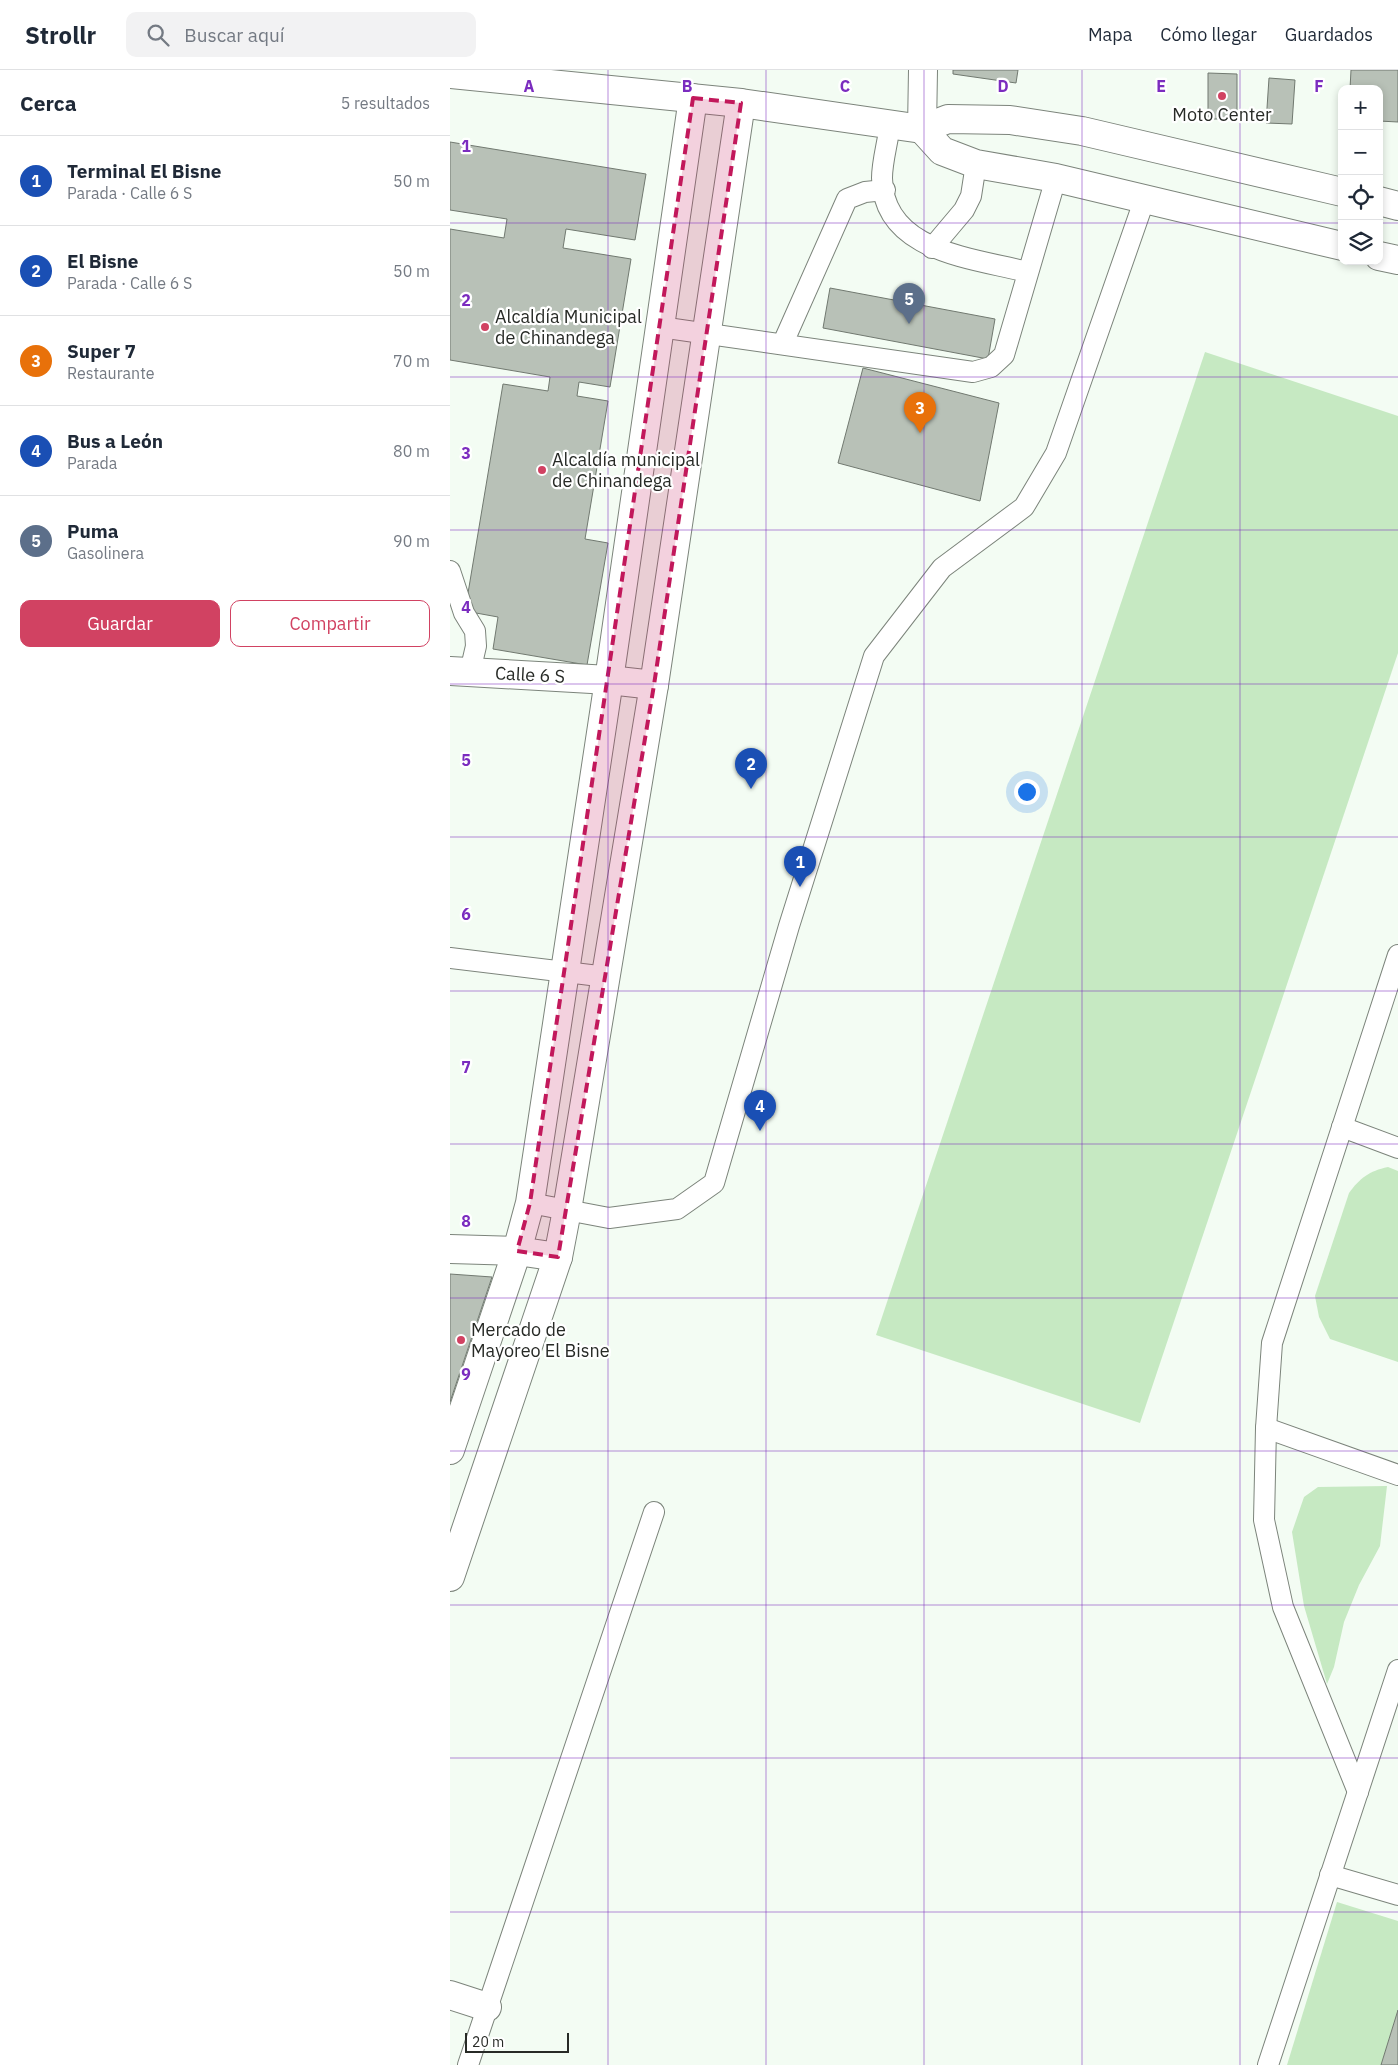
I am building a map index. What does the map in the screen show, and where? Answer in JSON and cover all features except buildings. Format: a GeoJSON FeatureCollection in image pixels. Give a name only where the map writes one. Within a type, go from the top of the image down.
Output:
{"type":"FeatureCollection","features":[{"type":"Feature","properties":{"kind":"street"},"geometry":{"type":"LineString","coordinates":[[922,70],[922,129],[942,151],[976,164],[1056,178],[1338,245]]}},
{"type":"Feature","properties":{"kind":"street"},"geometry":{"type":"LineString","coordinates":[[450,74],[741,103],[922,129],[948,119],[1010,120],[1082,131],[1338,191]]}},
{"type":"Feature","properties":{"kind":"street"},"geometry":{"type":"LineString","coordinates":[[450,1450],[517,1251],[530,1203],[609,680],[693,98]]}},
{"type":"Feature","properties":{"kind":"street"},"geometry":{"type":"LineString","coordinates":[[450,1577],[558,1257],[654,685],[741,103]]}},
{"type":"Feature","properties":{"kind":"street"},"geometry":{"type":"LineString","coordinates":[[1383,202],[1398,206]]}},
{"type":"Feature","properties":{"kind":"street"},"geometry":{"type":"LineString","coordinates":[[1383,257],[1398,260]]}},
{"type":"Feature","properties":{"kind":"street","name":"Calle 6 S"},"geometry":{"type":"LineString","coordinates":[[460,672],[609,680],[654,685]]}},
{"type":"Feature","properties":{"kind":"street"},"geometry":{"type":"LineString","coordinates":[[450,1248],[517,1251],[558,1257]]}},
{"type":"Feature","properties":{"kind":"street"},"geometry":{"type":"LineString","coordinates":[[450,1995],[487,2007]]}},
{"type":"Feature","properties":{"kind":"lane"},"geometry":{"type":"LineString","coordinates":[[890,124],[882,178],[887,204],[902,229],[932,248],[1027,272]]}},
{"type":"Feature","properties":{"kind":"lane"},"geometry":{"type":"LineString","coordinates":[[932,248],[964,210],[971,196],[976,164]]}},
{"type":"Feature","properties":{"kind":"lane"},"geometry":{"type":"LineString","coordinates":[[660,327],[708,332],[973,372],[991,367],[1004,355],[1056,178]]}},
{"type":"Feature","properties":{"kind":"lane"},"geometry":{"type":"LineString","coordinates":[[783,343],[847,199],[865,192],[884,190]]}},
{"type":"Feature","properties":{"kind":"lane"},"geometry":{"type":"LineString","coordinates":[[530,1203],[609,1218],[677,1209],[714,1183],[789,926],[874,656],[942,568],[1024,507],[1052,461],[1144,198]]}},
{"type":"Feature","properties":{"kind":"lane"},"geometry":{"type":"LineString","coordinates":[[450,571],[464,613],[475,631],[476,646],[460,672]]}},
{"type":"Feature","properties":{"kind":"lane"},"geometry":{"type":"LineString","coordinates":[[1358,1792],[1283,1607],[1264,1520],[1266,1428],[1272,1343],[1398,955]]}},
{"type":"Feature","properties":{"kind":"lane"},"geometry":{"type":"LineString","coordinates":[[450,958],[606,977]]}},
{"type":"Feature","properties":{"kind":"lane"},"geometry":{"type":"LineString","coordinates":[[1342,1127],[1398,1148]]}},
{"type":"Feature","properties":{"kind":"lane"},"geometry":{"type":"LineString","coordinates":[[1266,1428],[1398,1475]]}},
{"type":"Feature","properties":{"kind":"lane"},"geometry":{"type":"LineString","coordinates":[[468,2065],[654,1512]]}},
{"type":"Feature","properties":{"kind":"lane"},"geometry":{"type":"LineString","coordinates":[[1268,2065],[1398,1670]]}},
{"type":"Feature","properties":{"kind":"lane"},"geometry":{"type":"LineString","coordinates":[[1330,1874],[1398,1895]]}},
{"type":"Feature","properties":{"kind":"highlighted area"},"geometry":{"type":"Polygon","coordinates":[[[693,98],[741,103],[654,685],[558,1257],[517,1251],[530,1203],[693,98]]]}},
{"type":"Feature","properties":{"kind":"green space"},"geometry":{"type":"Polygon","coordinates":[[[1205,352],[1398,416],[1398,653],[1140,1423],[876,1335],[1205,352]]]}},
{"type":"Feature","properties":{"kind":"green space"},"geometry":{"type":"Polygon","coordinates":[[[1388,1167],[1398,1171],[1398,1362],[1330,1339],[1319,1317],[1315,1296],[1349,1193],[1366,1176],[1388,1167]]]}},
{"type":"Feature","properties":{"kind":"green space"},"geometry":{"type":"Polygon","coordinates":[[[1387,1486],[1380,1546],[1359,1585],[1344,1622],[1334,1667],[1327,1684],[1304,1606],[1292,1532],[1304,1497],[1318,1487],[1387,1486]]]}},
{"type":"Feature","properties":{"kind":"green space"},"geometry":{"type":"Polygon","coordinates":[[[1337,1902],[1398,1921],[1398,2010],[1381,2065],[1287,2065],[1337,1902]]]}},
{"type":"Feature","properties":{"kind":"place","name":"Moto Center"},"geometry":{"type":"Point","coordinates":[1222,96]}},
{"type":"Feature","properties":{"kind":"place","name":"Puma"},"geometry":{"type":"Point","coordinates":[909,324]}},
{"type":"Feature","properties":{"kind":"place","name":"Alcaldía Municipal de Chinandega"},"geometry":{"type":"Point","coordinates":[485,327]}},
{"type":"Feature","properties":{"kind":"place","name":"Super 7"},"geometry":{"type":"Point","coordinates":[920,433]}},
{"type":"Feature","properties":{"kind":"place","name":"Alcaldía municipal de Chinandega"},"geometry":{"type":"Point","coordinates":[542,470]}},
{"type":"Feature","properties":{"kind":"place","name":"El Bisne"},"geometry":{"type":"Point","coordinates":[751,789]}},
{"type":"Feature","properties":{"kind":"place","name":"Terminal El Bisne"},"geometry":{"type":"Point","coordinates":[800,887]}},
{"type":"Feature","properties":{"kind":"place","name":"Bus a León"},"geometry":{"type":"Point","coordinates":[760,1131]}},
{"type":"Feature","properties":{"kind":"place","name":"Mercado de Mayoreo El Bisne"},"geometry":{"type":"Point","coordinates":[461,1340]}}]}
